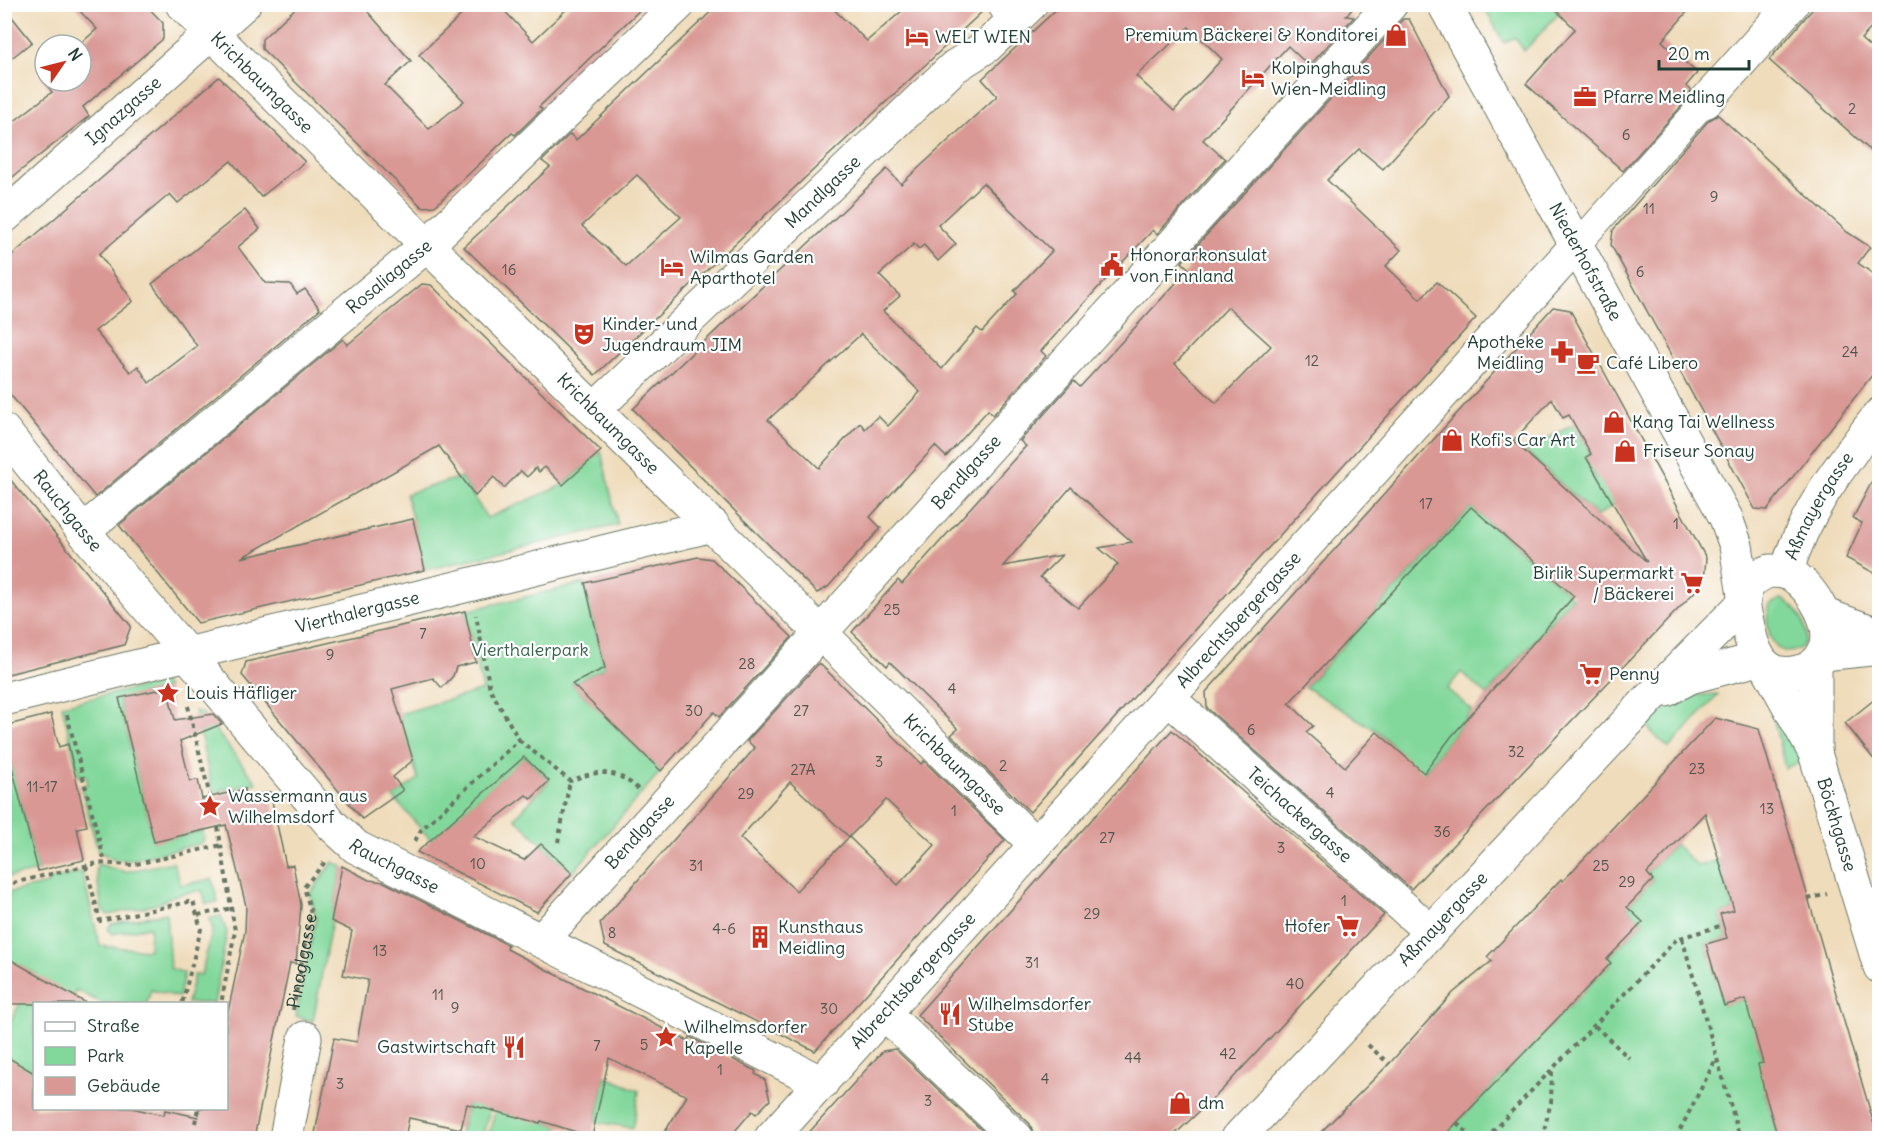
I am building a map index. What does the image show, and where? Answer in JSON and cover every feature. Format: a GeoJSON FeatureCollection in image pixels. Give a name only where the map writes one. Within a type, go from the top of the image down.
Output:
{"type":"FeatureCollection","features":[{"type":"Feature","properties":{"kind":"street","name":"Krichbaumgasse"},"geometry":{"type":"LineString","coordinates":[[182,4],[1035,844]]}},
{"type":"Feature","properties":{"kind":"street","name":"Ignazgasse"},"geometry":{"type":"LineString","coordinates":[[4,217],[214,34],[244,4]]}},
{"type":"Feature","properties":{"kind":"street","name":"Bendlgasse"},"geometry":{"type":"LineString","coordinates":[[541,940],[1390,4]]}},
{"type":"Feature","properties":{"kind":"street","name":"Niederhofstraße"},"geometry":{"type":"LineString","coordinates":[[1444,4],[1726,518],[1736,546],[1744,600]]}},
{"type":"Feature","properties":{"kind":"street"},"geometry":{"type":"LineString","coordinates":[[1705,102],[1792,4]]}},
{"type":"Feature","properties":{"kind":"street","name":"Rosaliagasse"},"geometry":{"type":"LineString","coordinates":[[83,531],[426,246],[677,5]]}},
{"type":"Feature","properties":{"kind":"street","name":"Mandlgasse"},"geometry":{"type":"LineString","coordinates":[[594,410],[954,67],[987,46],[1015,11]]}},
{"type":"Feature","properties":{"kind":"street","name":"Albrechtsbergergasse"},"geometry":{"type":"LineString","coordinates":[[771,1138],[1705,102]]}},
{"type":"Feature","properties":{"kind":"street","name":"Aßmayergasse"},"geometry":{"type":"LineString","coordinates":[[1778,572],[1825,486],[1880,414]]}},
{"type":"Feature","properties":{"kind":"street","name":"Rauchgasse"},"geometry":{"type":"LineString","coordinates":[[4,431],[83,531],[189,653],[331,824],[356,847],[822,1083]]}},
{"type":"Feature","properties":{"kind":"street","name":"Niederhofstraße"},"geometry":{"type":"LineString","coordinates":[[1726,518],[1778,572]]}},
{"type":"Feature","properties":{"kind":"street","name":"Vierthalergasse"},"geometry":{"type":"LineString","coordinates":[[4,699],[713,525]]}},
{"type":"Feature","properties":{"kind":"street"},"geometry":{"type":"LineString","coordinates":[[1819,659],[1828,636],[1825,615],[1800,582],[1778,572],[1753,580],[1744,600],[1752,648],[1763,663],[1780,673],[1792,673],[1819,659],[1880,648]]}},
{"type":"Feature","properties":{"kind":"street","name":"Aßmayergasse"},"geometry":{"type":"LineString","coordinates":[[1238,1138],[1744,600]]}},
{"type":"Feature","properties":{"kind":"street"},"geometry":{"type":"LineString","coordinates":[[1825,615],[1880,635]]}},
{"type":"Feature","properties":{"kind":"street","name":"Böckhgasse"},"geometry":{"type":"LineString","coordinates":[[1815,753],[1819,659]]}},
{"type":"Feature","properties":{"kind":"street","name":"Aßmayergasse"},"geometry":{"type":"LineString","coordinates":[[1649,699],[1690,678],[1763,663]]}},
{"type":"Feature","properties":{"kind":"street","name":"Böckhgasse"},"geometry":{"type":"LineString","coordinates":[[1763,663],[1815,753],[1880,967]]}},
{"type":"Feature","properties":{"kind":"street","name":"Teichackergasse"},"geometry":{"type":"LineString","coordinates":[[1168,698],[1431,932]]}},
{"type":"Feature","properties":{"kind":"street"},"geometry":{"type":"LineString","coordinates":[[884,1014],[1017,1138]]}},
{"type":"Feature","properties":{"kind":"street"},"geometry":{"type":"LineString","coordinates":[[286,1138],[305,1038]]}},
{"type":"Feature","properties":{"kind":"path"},"geometry":{"type":"LineString","coordinates":[[470,585],[490,689],[519,740],[570,781]]}},
{"type":"Feature","properties":{"kind":"path"},"geometry":{"type":"LineString","coordinates":[[59,685],[105,863]]}},
{"type":"Feature","properties":{"kind":"path"},"geometry":{"type":"LineString","coordinates":[[187,698],[212,806]]}},
{"type":"Feature","properties":{"kind":"path"},"geometry":{"type":"LineString","coordinates":[[400,869],[421,830],[519,740]]}},
{"type":"Feature","properties":{"kind":"path"},"geometry":{"type":"LineString","coordinates":[[570,781],[592,772],[624,776],[660,809]]}},
{"type":"Feature","properties":{"kind":"path"},"geometry":{"type":"LineString","coordinates":[[558,842],[570,781]]}},
{"type":"Feature","properties":{"kind":"path","name":"Pinaglgasse"},"geometry":{"type":"LineString","coordinates":[[305,1038],[291,1017],[311,913],[304,887],[330,856],[331,824]]}},
{"type":"Feature","properties":{"kind":"path"},"geometry":{"type":"LineString","coordinates":[[218,827],[233,908],[233,949],[221,1002]]}},
{"type":"Feature","properties":{"kind":"path"},"geometry":{"type":"LineString","coordinates":[[4,885],[86,866],[105,863],[132,865],[222,845]]}},
{"type":"Feature","properties":{"kind":"path"},"geometry":{"type":"LineString","coordinates":[[86,866],[100,921],[193,901],[201,929],[183,1002]]}},
{"type":"Feature","properties":{"kind":"path"},"geometry":{"type":"LineString","coordinates":[[198,915],[233,908]]}},
{"type":"Feature","properties":{"kind":"path"},"geometry":{"type":"LineString","coordinates":[[1486,1138],[1677,939],[1723,926]]}},
{"type":"Feature","properties":{"kind":"path"},"geometry":{"type":"LineString","coordinates":[[1682,938],[1740,1138]]}},
{"type":"Feature","properties":{"kind":"path"},"geometry":{"type":"LineString","coordinates":[[1594,1025],[1629,1058]]}},
{"type":"Feature","properties":{"kind":"path"},"geometry":{"type":"LineString","coordinates":[[1676,1138],[1717,1059]]}},
{"type":"Feature","properties":{"kind":"path"},"geometry":{"type":"LineString","coordinates":[[1542,1138],[1551,1102],[1552,1070]]}},
{"type":"Feature","properties":{"kind":"path"},"geometry":{"type":"LineString","coordinates":[[195,1123],[198,1110]]}},
{"type":"Feature","properties":{"kind":"path"},"geometry":{"type":"LineString","coordinates":[[1457,1123],[1473,1138]]}},
{"type":"Feature","properties":{"kind":"green space"},"geometry":{"type":"Polygon","coordinates":[[[1483,5],[1549,5],[1559,13],[1524,51],[1515,37],[1504,43],[1483,5]]]}},
{"type":"Feature","properties":{"kind":"green space"},"geometry":{"type":"Polygon","coordinates":[[[1574,424],[1591,454],[1585,458],[1597,479],[1602,476],[1617,503],[1597,516],[1525,451],[1574,424]]]}},
{"type":"Feature","properties":{"kind":"green space"},"geometry":{"type":"Polygon","coordinates":[[[601,451],[618,525],[425,570],[406,494],[461,477],[487,518],[563,485],[601,451]]]}},
{"type":"Feature","properties":{"kind":"green space"},"geometry":{"type":"Polygon","coordinates":[[[1471,507],[1572,597],[1487,695],[1461,672],[1447,689],[1472,710],[1422,775],[1379,732],[1305,687],[1471,507]]]}},
{"type":"Feature","properties":{"kind":"green space","name":"Vierthalerpark"},"geometry":{"type":"Polygon","coordinates":[[[585,583],[604,668],[572,684],[661,771],[572,873],[515,818],[549,781],[525,757],[431,840],[393,797],[418,779],[399,714],[483,690],[465,611],[585,583]]]}},
{"type":"Feature","properties":{"kind":"green space"},"geometry":{"type":"Polygon","coordinates":[[[1781,599],[1793,607],[1805,627],[1805,641],[1802,647],[1793,651],[1784,651],[1778,647],[1769,632],[1767,623],[1770,604],[1781,599]]]}},
{"type":"Feature","properties":{"kind":"green space"},"geometry":{"type":"Polygon","coordinates":[[[163,682],[167,688],[119,699],[154,841],[203,831],[204,838],[202,843],[132,860],[115,860],[98,851],[81,786],[88,784],[86,776],[79,777],[62,705],[163,682]]]}},
{"type":"Feature","properties":{"kind":"green space"},"geometry":{"type":"Polygon","coordinates":[[[1694,695],[1718,695],[1669,748],[1650,731],[1649,721],[1679,700],[1694,695]]]}},
{"type":"Feature","properties":{"kind":"green space"},"geometry":{"type":"Polygon","coordinates":[[[195,711],[202,713],[257,783],[213,792],[195,711]]]}},
{"type":"Feature","properties":{"kind":"green space"},"geometry":{"type":"Polygon","coordinates":[[[1772,713],[1783,723],[1801,759],[1799,763],[1785,768],[1772,713]]]}},
{"type":"Feature","properties":{"kind":"green space"},"geometry":{"type":"Polygon","coordinates":[[[4,735],[38,871],[5,878],[4,878],[4,735]]]}},
{"type":"Feature","properties":{"kind":"green space"},"geometry":{"type":"Polygon","coordinates":[[[1675,844],[1697,866],[1719,860],[1734,910],[1720,914],[1727,938],[1706,944],[1710,957],[1731,951],[1734,962],[1713,969],[1716,980],[1738,974],[1720,993],[1724,1005],[1745,999],[1766,1041],[1757,1043],[1763,1063],[1764,1090],[1778,1138],[1442,1138],[1611,963],[1607,959],[1643,922],[1627,907],[1653,880],[1647,873],[1675,844]]]}},
{"type":"Feature","properties":{"kind":"green space"},"geometry":{"type":"Polygon","coordinates":[[[173,862],[181,885],[212,879],[218,902],[206,904],[202,890],[172,896],[158,904],[108,915],[102,910],[96,870],[98,864],[125,872],[173,862]]]}},
{"type":"Feature","properties":{"kind":"green space"},"geometry":{"type":"Polygon","coordinates":[[[333,862],[342,866],[313,1021],[296,1016],[316,918],[310,894],[333,862]]]}},
{"type":"Feature","properties":{"kind":"green space"},"geometry":{"type":"Polygon","coordinates":[[[82,872],[100,946],[149,950],[150,927],[112,934],[108,929],[111,924],[166,913],[170,968],[184,973],[179,997],[151,990],[147,1002],[99,1002],[76,990],[69,1002],[33,1002],[33,1067],[5,1116],[5,1031],[36,974],[18,964],[5,988],[5,890],[7,893],[48,884],[50,880],[82,872]]]}},
{"type":"Feature","properties":{"kind":"green space"},"geometry":{"type":"Polygon","coordinates":[[[221,916],[227,932],[214,1002],[187,1002],[194,975],[201,975],[213,929],[209,919],[221,916]]]}},
{"type":"Feature","properties":{"kind":"green space"},"geometry":{"type":"Polygon","coordinates":[[[605,1076],[639,1091],[633,1128],[596,1122],[605,1076]]]}},
{"type":"Feature","properties":{"kind":"green space"},"geometry":{"type":"Polygon","coordinates":[[[468,1103],[490,1109],[482,1138],[459,1138],[468,1103]]]}},
{"type":"Feature","properties":{"kind":"green space"},"geometry":{"type":"Polygon","coordinates":[[[495,1111],[559,1126],[555,1137],[560,1138],[488,1138],[495,1111]]]}},
{"type":"Feature","properties":{"kind":"building"},"geometry":{"type":"Polygon","coordinates":[[[73,4],[145,4],[163,23],[163,39],[83,107],[89,116],[4,184],[4,129],[51,93],[93,93],[92,33],[97,29],[73,4]]]}},
{"type":"Feature","properties":{"kind":"building"},"geometry":{"type":"Polygon","coordinates":[[[300,4],[361,4],[411,61],[385,85],[429,129],[464,101],[419,55],[473,4],[498,4],[533,41],[572,4],[646,4],[539,107],[542,109],[515,135],[512,133],[435,206],[422,207],[262,49],[262,39],[300,4]]]}},
{"type":"Feature","properties":{"kind":"building"},"geometry":{"type":"Polygon","coordinates":[[[719,4],[828,4],[867,41],[910,4],[985,4],[986,8],[595,375],[464,247],[550,167],[542,161],[570,134],[576,140],[719,4]],[[637,175],[582,226],[626,266],[681,217],[637,175]]]}},
{"type":"Feature","properties":{"kind":"building"},"geometry":{"type":"Polygon","coordinates":[[[1062,4],[1357,4],[1346,16],[1354,17],[1309,66],[1288,46],[1203,140],[1225,159],[1157,234],[1153,230],[1095,291],[1041,351],[1046,356],[993,415],[988,410],[946,457],[935,446],[870,517],[881,528],[828,587],[817,593],[633,409],[887,169],[901,184],[997,96],[982,79],[1062,4]],[[1189,27],[1136,76],[1174,111],[1222,59],[1189,27]],[[983,183],[938,225],[956,244],[938,261],[924,245],[919,249],[914,244],[879,275],[900,296],[883,311],[942,369],[977,328],[982,332],[1017,294],[1014,291],[1052,251],[983,183]],[[861,334],[768,420],[819,468],[860,423],[865,429],[878,416],[888,426],[920,392],[861,334]]]}},
{"type":"Feature","properties":{"kind":"building"},"geometry":{"type":"Polygon","coordinates":[[[1550,4],[1694,4],[1662,41],[1697,73],[1686,86],[1691,90],[1687,100],[1623,171],[1526,84],[1575,29],[1550,4]]]}},
{"type":"Feature","properties":{"kind":"building"},"geometry":{"type":"Polygon","coordinates":[[[1817,4],[1880,4],[1880,19],[1861,39],[1880,56],[1880,159],[1769,60],[1817,4]]]}},
{"type":"Feature","properties":{"kind":"building"},"geometry":{"type":"Polygon","coordinates":[[[4,7],[32,42],[4,64],[4,7]]]}},
{"type":"Feature","properties":{"kind":"building"},"geometry":{"type":"Polygon","coordinates":[[[1403,19],[1409,19],[1449,96],[1383,169],[1359,149],[1327,180],[1401,250],[1386,266],[1420,299],[1437,282],[1476,318],[1030,812],[951,735],[958,729],[890,662],[887,666],[852,632],[898,580],[902,584],[1026,446],[1020,441],[1074,381],[1080,387],[1189,269],[1182,262],[1403,19]],[[1228,307],[1175,364],[1216,403],[1271,346],[1228,307]],[[1071,487],[1003,566],[1062,555],[1040,577],[1078,608],[1118,564],[1099,548],[1132,542],[1071,487]]]}},
{"type":"Feature","properties":{"kind":"building"},"geometry":{"type":"Polygon","coordinates":[[[219,77],[305,162],[261,197],[231,161],[178,203],[170,194],[99,254],[133,301],[95,331],[130,372],[138,366],[149,383],[197,346],[152,284],[245,210],[260,229],[238,247],[265,283],[290,284],[297,294],[305,289],[320,309],[95,497],[4,387],[4,262],[219,77]]]}},
{"type":"Feature","properties":{"kind":"building"},"geometry":{"type":"Polygon","coordinates":[[[1718,115],[1847,232],[1870,247],[1858,263],[1880,279],[1880,365],[1767,510],[1755,509],[1611,245],[1613,230],[1709,120],[1718,115]]]}},
{"type":"Feature","properties":{"kind":"building"},"geometry":{"type":"Polygon","coordinates":[[[422,284],[431,285],[601,451],[563,485],[545,467],[539,472],[536,468],[527,477],[521,471],[504,488],[494,477],[475,496],[439,446],[241,558],[413,519],[425,570],[198,623],[119,525],[343,339],[347,345],[422,284]]]}},
{"type":"Feature","properties":{"kind":"building"},"geometry":{"type":"Polygon","coordinates":[[[1553,307],[1570,310],[1706,558],[1704,582],[1411,889],[1207,708],[1206,692],[1553,307]],[[1552,399],[1513,441],[1647,562],[1586,457],[1591,454],[1569,415],[1563,418],[1552,399]],[[1471,507],[1289,703],[1313,726],[1306,732],[1345,767],[1377,732],[1424,773],[1451,737],[1574,596],[1471,507]]]}},
{"type":"Feature","properties":{"kind":"building"},"geometry":{"type":"Polygon","coordinates":[[[1880,466],[1880,576],[1846,558],[1862,523],[1853,518],[1880,466]]]}},
{"type":"Feature","properties":{"kind":"building"},"geometry":{"type":"Polygon","coordinates":[[[4,472],[131,626],[124,645],[4,675],[4,472]]]}},
{"type":"Feature","properties":{"kind":"building"},"geometry":{"type":"Polygon","coordinates":[[[698,557],[712,559],[792,637],[719,717],[714,712],[661,771],[572,684],[605,668],[585,583],[698,557]]]}},
{"type":"Feature","properties":{"kind":"building"},"geometry":{"type":"Polygon","coordinates":[[[465,611],[476,662],[456,667],[453,676],[442,688],[433,678],[392,689],[413,760],[393,777],[403,790],[362,819],[242,675],[246,662],[465,611]]]}},
{"type":"Feature","properties":{"kind":"building"},"geometry":{"type":"Polygon","coordinates":[[[819,663],[921,764],[924,761],[1005,840],[815,1051],[605,946],[600,923],[755,748],[747,741],[819,663]],[[790,782],[740,838],[796,891],[849,837],[790,782]],[[886,800],[849,837],[898,885],[935,845],[886,800]]]}},
{"type":"Feature","properties":{"kind":"building"},"geometry":{"type":"Polygon","coordinates":[[[167,688],[175,720],[213,714],[222,724],[180,741],[190,781],[198,780],[202,799],[245,789],[246,797],[270,792],[286,866],[293,865],[301,905],[296,964],[290,963],[254,1138],[29,1138],[4,1134],[4,1055],[33,1072],[33,1110],[140,1110],[164,1115],[165,1110],[198,1117],[199,1110],[228,1110],[228,1012],[245,931],[246,906],[226,825],[154,842],[119,698],[167,688]]]}},
{"type":"Feature","properties":{"kind":"building"},"geometry":{"type":"Polygon","coordinates":[[[1880,695],[1880,767],[1845,723],[1880,695]]]}},
{"type":"Feature","properties":{"kind":"building"},"geometry":{"type":"Polygon","coordinates":[[[51,714],[59,747],[68,744],[87,826],[77,828],[84,860],[38,871],[4,735],[4,726],[51,714]]]}},
{"type":"Feature","properties":{"kind":"building"},"geometry":{"type":"Polygon","coordinates":[[[1715,718],[1759,729],[1878,1138],[1778,1138],[1758,1064],[1763,1063],[1745,999],[1724,1006],[1706,944],[1727,938],[1720,914],[1734,910],[1705,813],[1647,873],[1653,880],[1627,907],[1643,922],[1607,959],[1611,963],[1442,1138],[1315,1138],[1389,1064],[1453,993],[1492,961],[1487,957],[1561,879],[1563,881],[1715,718]]]}},
{"type":"Feature","properties":{"kind":"building"},"geometry":{"type":"Polygon","coordinates":[[[1172,730],[1384,915],[1222,1090],[1171,1138],[1035,1138],[1030,1124],[917,1015],[1172,730]]]}},
{"type":"Feature","properties":{"kind":"building"},"geometry":{"type":"Polygon","coordinates":[[[524,757],[549,781],[531,799],[526,795],[473,836],[524,860],[541,844],[572,873],[537,912],[417,852],[524,757]]]}},
{"type":"Feature","properties":{"kind":"building"},"geometry":{"type":"Polygon","coordinates":[[[342,866],[369,880],[384,882],[508,945],[507,949],[551,972],[688,1041],[690,1037],[756,1071],[755,1074],[765,1080],[770,1100],[756,1114],[752,1111],[729,1138],[661,1138],[687,1096],[609,1058],[592,1137],[541,1121],[540,1123],[467,1104],[461,1129],[409,1118],[405,1138],[314,1138],[334,1038],[357,1042],[368,980],[343,975],[352,931],[331,921],[342,866]]]}},
{"type":"Feature","properties":{"kind":"building"},"geometry":{"type":"Polygon","coordinates":[[[4,956],[84,1002],[33,1002],[33,1004],[4,1004],[4,956]]]}},
{"type":"Feature","properties":{"kind":"building"},"geometry":{"type":"Polygon","coordinates":[[[895,1049],[990,1138],[804,1138],[883,1051],[895,1049]]]}},
{"type":"Feature","properties":{"kind":"place","name":"Premium Bäckerei & Konditorei"},"geometry":{"type":"Point","coordinates":[1396,35]}},
{"type":"Feature","properties":{"kind":"place","name":"WELT WIEN"},"geometry":{"type":"Point","coordinates":[917,37]}},
{"type":"Feature","properties":{"kind":"place","name":"Kolpinghaus Wien-Meidling"},"geometry":{"type":"Point","coordinates":[1253,78]}},
{"type":"Feature","properties":{"kind":"place","name":"Pfarre Meidling"},"geometry":{"type":"Point","coordinates":[1585,97]}},
{"type":"Feature","properties":{"kind":"place","name":"Honorarkonsulat von Finnland"},"geometry":{"type":"Point","coordinates":[1112,265]}},
{"type":"Feature","properties":{"kind":"place","name":"Wilmas Garden Aparthotel"},"geometry":{"type":"Point","coordinates":[672,267]}},
{"type":"Feature","properties":{"kind":"place","name":"Kinder- und Jugendraum JIM"},"geometry":{"type":"Point","coordinates":[584,334]}},
{"type":"Feature","properties":{"kind":"place","name":"Apotheke Meidling"},"geometry":{"type":"Point","coordinates":[1562,352]}},
{"type":"Feature","properties":{"kind":"place","name":"Café Libero"},"geometry":{"type":"Point","coordinates":[1588,363]}},
{"type":"Feature","properties":{"kind":"place","name":"Kang Tai Wellness"},"geometry":{"type":"Point","coordinates":[1614,422]}},
{"type":"Feature","properties":{"kind":"place","name":"Kofi's Car Art"},"geometry":{"type":"Point","coordinates":[1452,440]}},
{"type":"Feature","properties":{"kind":"place","name":"Friseur Sonay"},"geometry":{"type":"Point","coordinates":[1625,451]}},
{"type":"Feature","properties":{"kind":"place","name":"Birlik Supermarkt / Bäckerei"},"geometry":{"type":"Point","coordinates":[1692,583]}},
{"type":"Feature","properties":{"kind":"place","name":"Penny"},"geometry":{"type":"Point","coordinates":[1591,674]}},
{"type":"Feature","properties":{"kind":"place","name":"Louis Häfliger"},"geometry":{"type":"Point","coordinates":[168,693]}},
{"type":"Feature","properties":{"kind":"place","name":"Wassermann aus Wilhelmsdorf"},"geometry":{"type":"Point","coordinates":[210,806]}},
{"type":"Feature","properties":{"kind":"place","name":"Hofer"},"geometry":{"type":"Point","coordinates":[1348,926]}},
{"type":"Feature","properties":{"kind":"place","name":"Kunsthaus Meidling"},"geometry":{"type":"Point","coordinates":[760,937]}},
{"type":"Feature","properties":{"kind":"place","name":"Wilhelmsdorfer Stube"},"geometry":{"type":"Point","coordinates":[950,1014]}},
{"type":"Feature","properties":{"kind":"place","name":"Wilhelmsdorfer Kapelle"},"geometry":{"type":"Point","coordinates":[666,1037]}},
{"type":"Feature","properties":{"kind":"place","name":"Gastwirtschaft"},"geometry":{"type":"Point","coordinates":[514,1047]}},
{"type":"Feature","properties":{"kind":"place","name":"dm"},"geometry":{"type":"Point","coordinates":[1180,1103]}}]}
